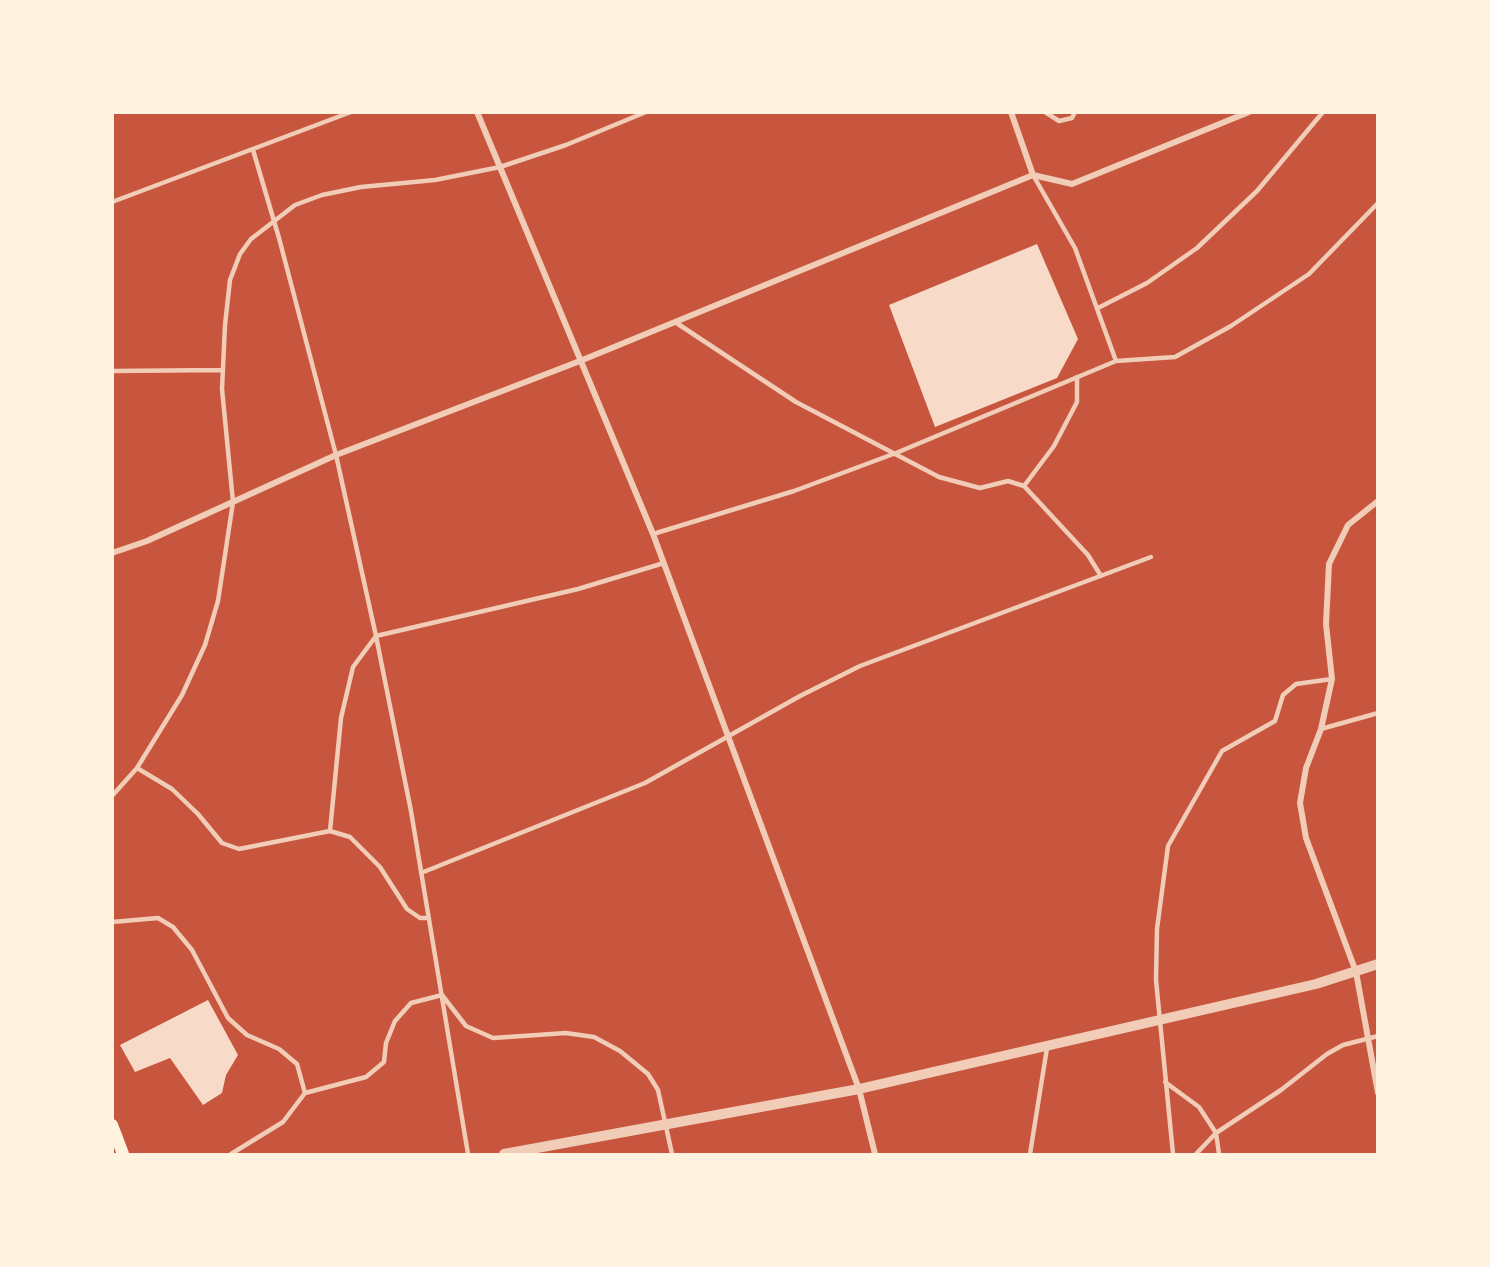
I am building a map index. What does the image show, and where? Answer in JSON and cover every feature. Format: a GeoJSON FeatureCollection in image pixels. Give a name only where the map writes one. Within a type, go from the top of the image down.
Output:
{"type":"FeatureCollection","features":[{"type":"Feature","properties":{"kind":"main road"},"geometry":{"type":"LineString","coordinates":[[112,1125],[123,1155]]}},
{"type":"Feature","properties":{"kind":"street"},"geometry":{"type":"LineString","coordinates":[[477,112],[653,534],[859,1089],[875,1155]]}},
{"type":"Feature","properties":{"kind":"street"},"geometry":{"type":"LineString","coordinates":[[1011,112],[1033,175]]}},
{"type":"Feature","properties":{"kind":"street"},"geometry":{"type":"LineString","coordinates":[[112,553],[232,502],[336,454],[580,361],[1033,175],[1072,184],[1249,112]]}},
{"type":"Feature","properties":{"kind":"street"},"geometry":{"type":"LineString","coordinates":[[1377,501],[1348,525],[1329,564],[1326,624],[1332,679],[1321,729],[1306,768],[1300,803],[1306,838],[1356,972],[1377,1093]]}},
{"type":"Feature","properties":{"kind":"street"},"geometry":{"type":"LineString","coordinates":[[504,1155],[859,1089],[1047,1048],[1316,984],[1377,964]]}},
{"type":"Feature","properties":{"kind":"lane"},"geometry":{"type":"LineString","coordinates":[[112,202],[351,112]]}},
{"type":"Feature","properties":{"kind":"lane"},"geometry":{"type":"LineString","coordinates":[[112,796],[136,768],[182,695],[205,645],[218,601],[231,530],[232,502],[222,390],[230,280],[240,254],[251,239],[296,205],[322,195],[361,187],[435,180],[500,167],[566,145],[646,112]]}},
{"type":"Feature","properties":{"kind":"lane"},"geometry":{"type":"LineString","coordinates":[[1045,112],[1059,121],[1072,118],[1075,112]]}},
{"type":"Feature","properties":{"kind":"lane"},"geometry":{"type":"LineString","coordinates":[[1098,308],[1147,283],[1197,248],[1257,191],[1323,112]]}},
{"type":"Feature","properties":{"kind":"lane"},"geometry":{"type":"LineString","coordinates":[[253,150],[336,454],[376,636],[429,918],[468,1155]]}},
{"type":"Feature","properties":{"kind":"lane"},"geometry":{"type":"LineString","coordinates":[[1033,175],[1075,248],[1116,361]]}},
{"type":"Feature","properties":{"kind":"lane"},"geometry":{"type":"LineString","coordinates":[[653,534],[795,491],[896,453],[1116,361],[1175,357],[1231,326],[1309,274],[1377,203]]}},
{"type":"Feature","properties":{"kind":"lane"},"geometry":{"type":"LineString","coordinates":[[675,322],[796,402],[939,477],[980,488],[1008,481],[1024,486],[1088,555],[1101,576]]}},
{"type":"Feature","properties":{"kind":"lane"},"geometry":{"type":"LineString","coordinates":[[112,371],[222,370]]}},
{"type":"Feature","properties":{"kind":"lane"},"geometry":{"type":"LineString","coordinates":[[1024,486],[1054,446],[1077,402],[1077,377]]}},
{"type":"Feature","properties":{"kind":"lane"},"geometry":{"type":"LineString","coordinates":[[421,873],[645,783],[800,696],[860,666],[1151,557]]}},
{"type":"Feature","properties":{"kind":"lane"},"geometry":{"type":"LineString","coordinates":[[330,831],[341,718],[353,667],[376,636],[578,589],[664,563]]}},
{"type":"Feature","properties":{"kind":"lane"},"geometry":{"type":"LineString","coordinates":[[1173,1155],[1156,980],[1157,929],[1168,846],[1222,751],[1275,721],[1283,695],[1296,684],[1332,679]]}},
{"type":"Feature","properties":{"kind":"lane"},"geometry":{"type":"LineString","coordinates":[[1321,729],[1377,713]]}},
{"type":"Feature","properties":{"kind":"lane"},"geometry":{"type":"LineString","coordinates":[[136,768],[172,789],[198,814],[222,843],[239,849],[330,831],[350,837],[380,867],[407,909],[420,918],[429,918]]}},
{"type":"Feature","properties":{"kind":"lane"},"geometry":{"type":"LineString","coordinates":[[112,922],[158,918],[173,927],[192,950],[228,1018],[247,1035],[279,1049],[297,1064],[305,1093]]}},
{"type":"Feature","properties":{"kind":"lane"},"geometry":{"type":"LineString","coordinates":[[231,1155],[283,1122],[305,1093],[366,1077],[384,1062],[386,1043],[395,1021],[411,1003],[442,995]]}},
{"type":"Feature","properties":{"kind":"lane"},"geometry":{"type":"LineString","coordinates":[[442,995],[466,1026],[493,1038],[566,1033],[594,1037],[620,1051],[648,1074],[658,1090],[672,1155]]}},
{"type":"Feature","properties":{"kind":"lane"},"geometry":{"type":"LineString","coordinates":[[1196,1155],[1216,1133],[1281,1090],[1327,1054],[1343,1045],[1377,1036]]}},
{"type":"Feature","properties":{"kind":"lane"},"geometry":{"type":"LineString","coordinates":[[1030,1155],[1047,1048]]}},
{"type":"Feature","properties":{"kind":"lane"},"geometry":{"type":"LineString","coordinates":[[1165,1082],[1199,1107],[1216,1133],[1219,1155]]}},
{"type":"Feature","properties":{"kind":"building"},"geometry":{"type":"Polygon","coordinates":[[[1037,244],[1078,339],[1057,378],[935,427],[889,305],[1037,244]]]}},
{"type":"Feature","properties":{"kind":"building"},"geometry":{"type":"Polygon","coordinates":[[[208,1000],[238,1055],[226,1075],[222,1093],[203,1105],[170,1058],[135,1072],[120,1045],[208,1000]]]}}]}
